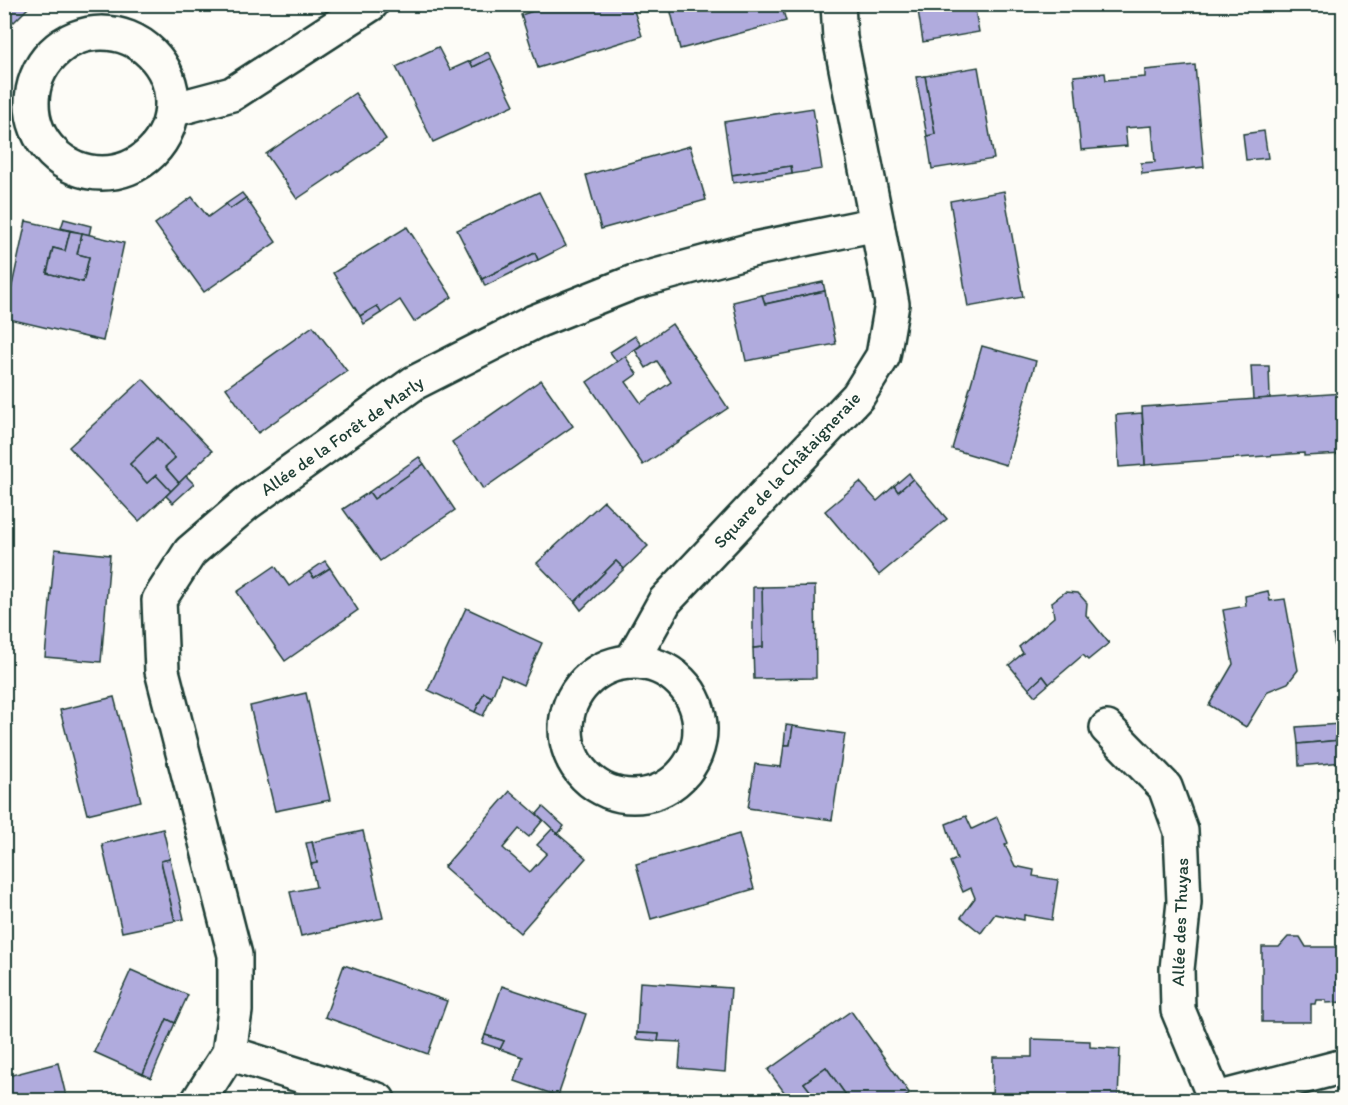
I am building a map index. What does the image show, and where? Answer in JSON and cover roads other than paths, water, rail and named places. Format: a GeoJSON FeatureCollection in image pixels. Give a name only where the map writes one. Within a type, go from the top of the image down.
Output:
{"type":"FeatureCollection","features":[{"type":"Feature","properties":{"kind":"street"},"geometry":{"type":"LineString","coordinates":[[172,110],[232,94],[371,4]]}},
{"type":"Feature","properties":{"kind":"street"},"geometry":{"type":"LineString","coordinates":[[838,4],[840,38],[877,224]]}},
{"type":"Feature","properties":{"kind":"street"},"geometry":{"type":"LineString","coordinates":[[108,33],[129,39],[148,50],[163,67],[171,88],[172,110],[166,133],[152,153],[133,166],[110,173],[86,172],[64,162],[46,146],[35,125],[32,101],[37,78],[48,59],[65,44],[85,35],[108,33]]}},
{"type":"Feature","properties":{"kind":"street","name":"Square de la Châtaigneraie"},"geometry":{"type":"LineString","coordinates":[[631,662],[664,601],[858,396],[883,356],[892,303],[877,224]]}},
{"type":"Feature","properties":{"kind":"street","name":"Allée de la Forêt de Marly"},"geometry":{"type":"LineString","coordinates":[[199,1101],[228,1053],[235,1011],[234,955],[162,671],[159,600],[190,552],[247,503],[414,383],[534,322],[634,282],[755,249],[877,224]]}},
{"type":"Feature","properties":{"kind":"street"},"geometry":{"type":"LineString","coordinates":[[631,662],[652,665],[671,674],[686,688],[696,707],[700,728],[697,749],[687,768],[672,783],[653,793],[630,796],[608,791],[589,780],[574,762],[567,740],[567,718],[574,696],[589,678],[609,667],[631,662]]}},
{"type":"Feature","properties":{"kind":"street","name":"Allée des Thuyas"},"geometry":{"type":"LineString","coordinates":[[1107,728],[1165,788],[1181,831],[1184,902],[1177,969],[1178,1010],[1214,1100]]}},
{"type":"Feature","properties":{"kind":"street"},"geometry":{"type":"LineString","coordinates":[[228,1053],[378,1101]]}},
{"type":"Feature","properties":{"kind":"street"},"geometry":{"type":"LineString","coordinates":[[1214,1100],[1344,1066]]}}]}
